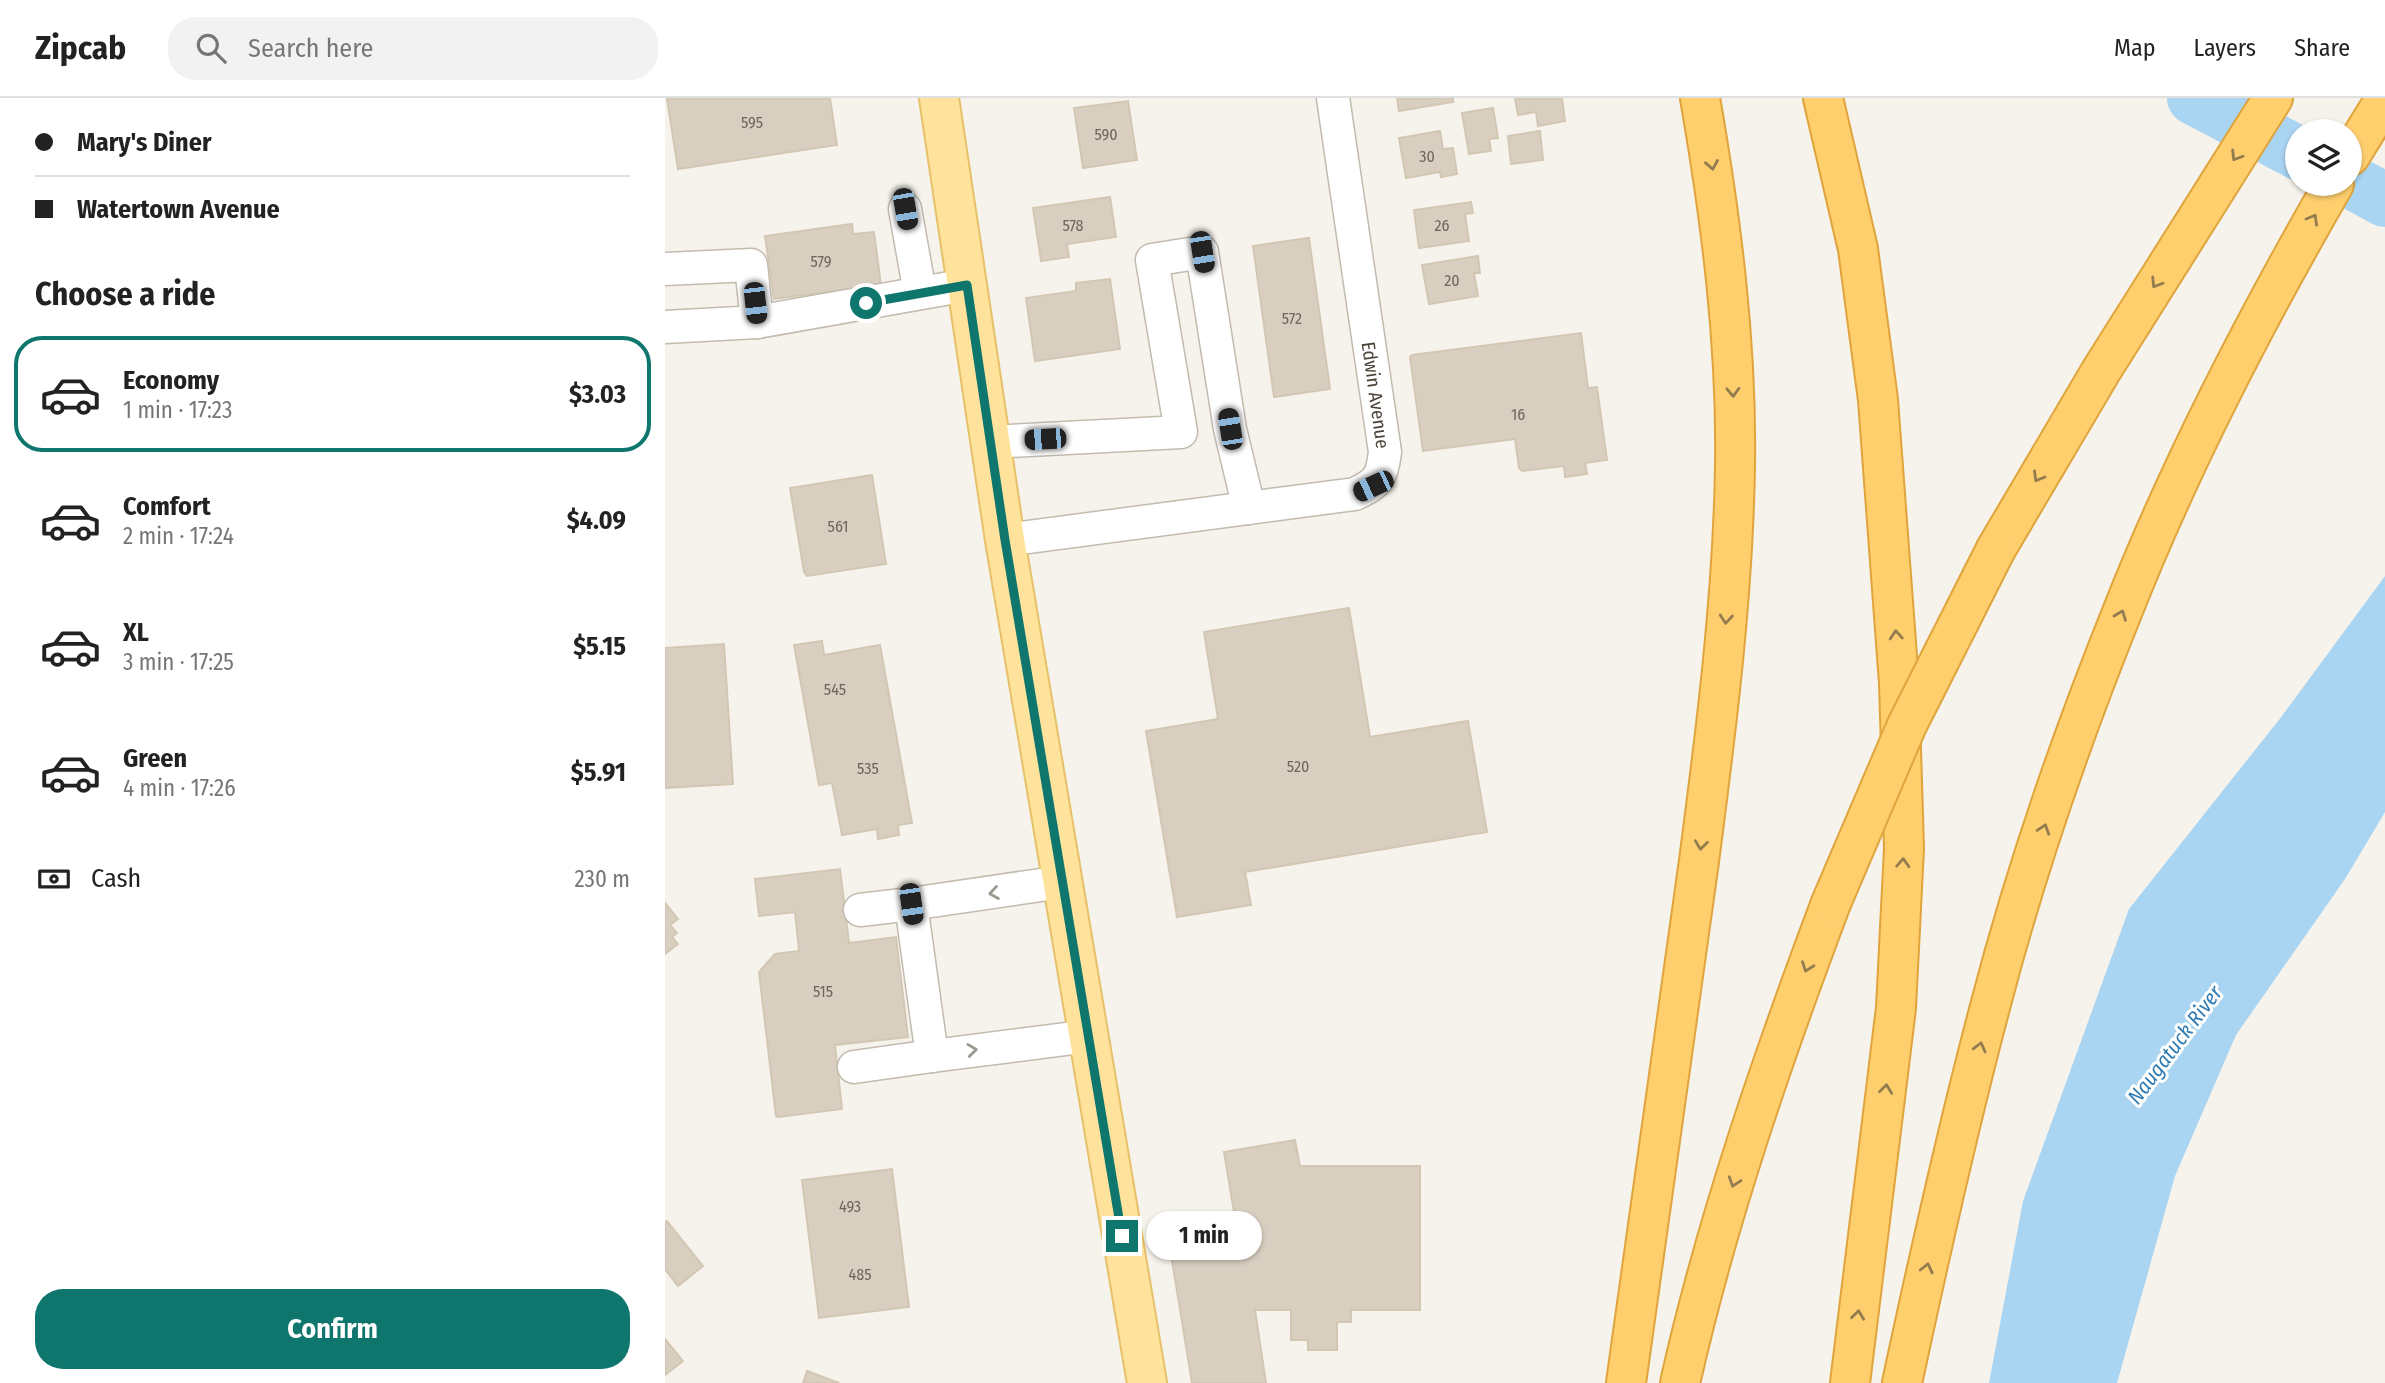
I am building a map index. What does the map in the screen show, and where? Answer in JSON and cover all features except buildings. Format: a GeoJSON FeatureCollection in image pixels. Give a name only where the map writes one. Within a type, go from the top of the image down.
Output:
{"type":"FeatureCollection","features":[{"type":"Feature","properties":{"kind":"highway"},"geometry":{"type":"LineString","coordinates":[[1626,1383],[1686,962],[1715,734],[1729,590],[1735,466],[1732,342],[1714,176],[1700,98]]}},
{"type":"Feature","properties":{"kind":"highway"},"geometry":{"type":"LineString","coordinates":[[1823,98],[1858,249],[1878,400],[1899,683],[1904,848],[1896,1008],[1850,1383]]}},
{"type":"Feature","properties":{"kind":"highway"},"geometry":{"type":"LineString","coordinates":[[1680,1383],[1724,1213],[1792,1006],[1831,903],[1907,725],[1996,549],[2101,371],[2273,98]]}},
{"type":"Feature","properties":{"kind":"highway"},"geometry":{"type":"LineString","coordinates":[[2362,136],[2385,99]]}},
{"type":"Feature","properties":{"kind":"highway"},"geometry":{"type":"LineString","coordinates":[[1902,1383],[1990,1007],[2049,811],[2123,610],[2162,517],[2244,347],[2327,196]]}},
{"type":"Feature","properties":{"kind":"main road"},"geometry":{"type":"LineString","coordinates":[[939,98],[1005,540],[1147,1383]]}},
{"type":"Feature","properties":{"kind":"street","name":"Edwin Avenue"},"geometry":{"type":"LineString","coordinates":[[1005,540],[1355,494],[1373,486],[1383,471],[1385,452],[1333,98]]}},
{"type":"Feature","properties":{"kind":"street"},"geometry":{"type":"LineString","coordinates":[[905,209],[920,293]]}},
{"type":"Feature","properties":{"kind":"street"},"geometry":{"type":"LineString","coordinates":[[1181,432],[1152,260],[1202,252],[1230,429],[1249,508]]}},
{"type":"Feature","properties":{"kind":"street"},"geometry":{"type":"LineString","coordinates":[[665,269],[751,265],[757,322]]}},
{"type":"Feature","properties":{"kind":"street"},"geometry":{"type":"LineString","coordinates":[[665,327],[757,322],[967,285]]}},
{"type":"Feature","properties":{"kind":"street"},"geometry":{"type":"LineString","coordinates":[[990,442],[1230,429]]}},
{"type":"Feature","properties":{"kind":"street"},"geometry":{"type":"LineString","coordinates":[[860,910],[1061,882]]}},
{"type":"Feature","properties":{"kind":"street"},"geometry":{"type":"LineString","coordinates":[[911,904],[932,1056]]}},
{"type":"Feature","properties":{"kind":"street"},"geometry":{"type":"LineString","coordinates":[[854,1067],[1089,1036]]}},
{"type":"Feature","properties":{"kind":"water","name":"Naugatuck River"},"geometry":{"type":"Polygon","coordinates":[[[2385,576],[2385,812],[2345,879],[2236,1035],[2175,1176],[2117,1383],[1989,1383],[2023,1201],[2129,909],[2282,716],[2385,576]]]}},
{"type":"Feature","properties":{"kind":"waterway"},"geometry":{"type":"LineString","coordinates":[[2194,98],[2285,146]]}},
{"type":"Feature","properties":{"kind":"waterway"},"geometry":{"type":"LineString","coordinates":[[2362,188],[2385,200]]}},
{"type":"Feature","properties":{"kind":"route"},"geometry":{"type":"LineString","coordinates":[[866,303],[967,285],[1005,540],[1122,1236]]}}]}
